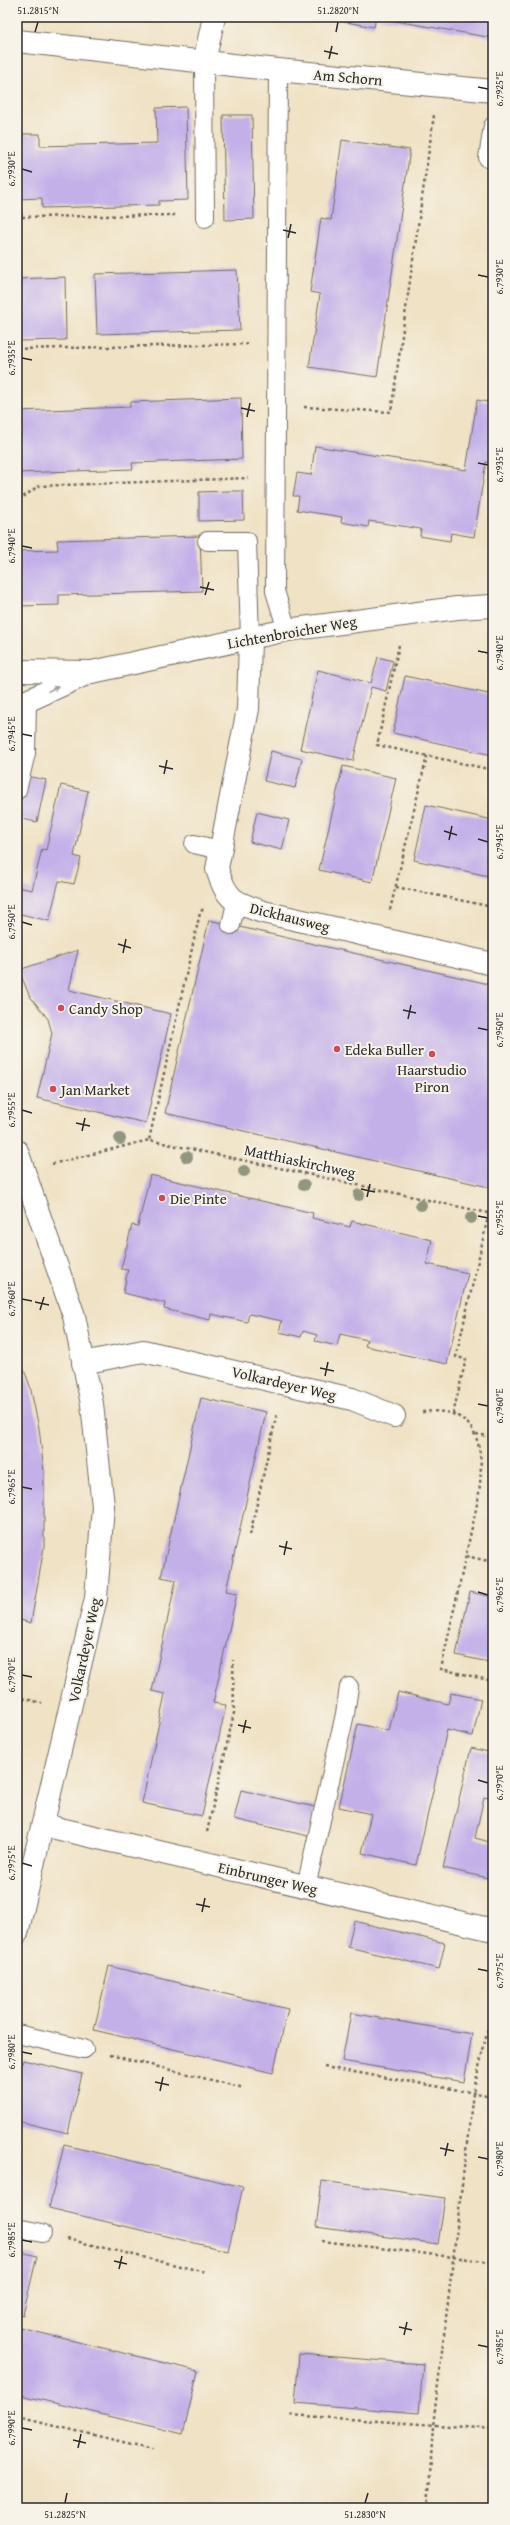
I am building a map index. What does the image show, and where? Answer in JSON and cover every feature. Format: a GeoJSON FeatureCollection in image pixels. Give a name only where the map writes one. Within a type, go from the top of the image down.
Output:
{"type":"FeatureCollection","features":[{"type":"Feature","properties":{"kind":"street"},"geometry":{"type":"LineString","coordinates":[[204,62],[214,17]]}},
{"type":"Feature","properties":{"kind":"street","name":"Am Schorn"},"geometry":{"type":"LineString","coordinates":[[17,41],[278,70],[493,91]]}},
{"type":"Feature","properties":{"kind":"street","name":"Lichtenbroicher Weg"},"geometry":{"type":"LineString","coordinates":[[22,701],[92,672],[287,630],[406,614],[493,606]]}},
{"type":"Feature","properties":{"kind":"street"},"geometry":{"type":"LineString","coordinates":[[229,895],[217,869],[237,774],[248,709],[250,639]]}},
{"type":"Feature","properties":{"kind":"street","name":"Lichtenbroicher Weg"},"geometry":{"type":"LineString","coordinates":[[17,671],[92,672]]}},
{"type":"Feature","properties":{"kind":"street","name":"Dickhausweg"},"geometry":{"type":"LineString","coordinates":[[229,895],[263,912],[493,964]]}},
{"type":"Feature","properties":{"kind":"street","name":"Volkardeyer Weg"},"geometry":{"type":"LineString","coordinates":[[19,1919],[43,1825],[96,1598],[103,1506],[92,1404],[74,1316],[20,1160]]}},
{"type":"Feature","properties":{"kind":"street","name":"Volkardeyer Weg"},"geometry":{"type":"LineString","coordinates":[[83,1363],[143,1351],[352,1399],[394,1416]]}},
{"type":"Feature","properties":{"kind":"street","name":"Einbrunger Weg"},"geometry":{"type":"LineString","coordinates":[[43,1825],[493,1930]]}},
{"type":"Feature","properties":{"kind":"lane"},"geometry":{"type":"LineString","coordinates":[[204,62],[205,216]]}},
{"type":"Feature","properties":{"kind":"lane"},"geometry":{"type":"LineString","coordinates":[[278,70],[275,591],[287,630]]}},
{"type":"Feature","properties":{"kind":"lane"},"geometry":{"type":"LineString","coordinates":[[488,158],[493,126]]}},
{"type":"Feature","properties":{"kind":"lane"},"geometry":{"type":"LineString","coordinates":[[207,541],[248,541],[250,639]]}},
{"type":"Feature","properties":{"kind":"lane"},"geometry":{"type":"LineString","coordinates":[[17,790],[26,753],[22,701]]}},
{"type":"Feature","properties":{"kind":"lane"},"geometry":{"type":"LineString","coordinates":[[194,844],[220,850]]}},
{"type":"Feature","properties":{"kind":"lane"},"geometry":{"type":"LineString","coordinates":[[229,895],[231,925]]}},
{"type":"Feature","properties":{"kind":"lane"},"geometry":{"type":"LineString","coordinates":[[306,1887],[345,1714],[349,1687]]}},
{"type":"Feature","properties":{"kind":"lane"},"geometry":{"type":"LineString","coordinates":[[17,2034],[84,2049]]}},
{"type":"Feature","properties":{"kind":"lane"},"geometry":{"type":"LineString","coordinates":[[17,2228],[42,2233]]}},
{"type":"Feature","properties":{"kind":"path"},"geometry":{"type":"LineString","coordinates":[[276,405],[391,412],[438,85]]}},
{"type":"Feature","properties":{"kind":"path"},"geometry":{"type":"LineString","coordinates":[[17,210],[21,210],[21,217],[205,216]]}},
{"type":"Feature","properties":{"kind":"path"},"geometry":{"type":"LineString","coordinates":[[17,349],[247,343],[247,351]]}},
{"type":"Feature","properties":{"kind":"path"},"geometry":{"type":"LineString","coordinates":[[250,470],[250,485]]}},
{"type":"Feature","properties":{"kind":"path"},"geometry":{"type":"LineString","coordinates":[[17,496],[25,496],[38,486],[250,478]]}},
{"type":"Feature","properties":{"kind":"path"},"geometry":{"type":"LineString","coordinates":[[406,614],[377,745],[493,770]]}},
{"type":"Feature","properties":{"kind":"path"},"geometry":{"type":"LineString","coordinates":[[383,939],[427,756]]}},
{"type":"Feature","properties":{"kind":"path"},"geometry":{"type":"LineString","coordinates":[[396,887],[493,907]]}},
{"type":"Feature","properties":{"kind":"path"},"geometry":{"type":"LineString","coordinates":[[149,1140],[200,913],[229,895]]}},
{"type":"Feature","properties":{"kind":"path","name":"Matthiaskirchweg"},"geometry":{"type":"LineString","coordinates":[[20,1160],[149,1140],[493,1214]]}},
{"type":"Feature","properties":{"kind":"path"},"geometry":{"type":"LineString","coordinates":[[453,1414],[466,1359],[456,1357],[489,1213]]}},
{"type":"Feature","properties":{"kind":"path"},"geometry":{"type":"LineString","coordinates":[[250,1535],[284,1383]]}},
{"type":"Feature","properties":{"kind":"path"},"geometry":{"type":"LineString","coordinates":[[394,1416],[435,1411],[453,1414],[464,1419],[476,1434],[481,1482],[441,1669],[493,1681]]}},
{"type":"Feature","properties":{"kind":"path"},"geometry":{"type":"LineString","coordinates":[[476,1434],[493,1438]]}},
{"type":"Feature","properties":{"kind":"path"},"geometry":{"type":"LineString","coordinates":[[466,1556],[493,1562]]}},
{"type":"Feature","properties":{"kind":"path"},"geometry":{"type":"LineString","coordinates":[[200,1862],[234,1713],[233,1660]]}},
{"type":"Feature","properties":{"kind":"path"},"geometry":{"type":"LineString","coordinates":[[428,2508],[434,2426],[473,2093],[493,2007]]}},
{"type":"Feature","properties":{"kind":"path"},"geometry":{"type":"LineString","coordinates":[[84,2049],[244,2088]]}},
{"type":"Feature","properties":{"kind":"path"},"geometry":{"type":"LineString","coordinates":[[324,2067],[493,2096]]}},
{"type":"Feature","properties":{"kind":"path"},"geometry":{"type":"LineString","coordinates":[[42,2233],[205,2272]]}},
{"type":"Feature","properties":{"kind":"path"},"geometry":{"type":"LineString","coordinates":[[322,2241],[493,2262]]}},
{"type":"Feature","properties":{"kind":"path"},"geometry":{"type":"LineString","coordinates":[[291,2415],[493,2429]]}},
{"type":"Feature","properties":{"kind":"path"},"geometry":{"type":"LineString","coordinates":[[17,2418],[153,2449]]}},
{"type":"Feature","properties":{"kind":"building"},"geometry":{"type":"Polygon","coordinates":[[[318,17],[376,17],[374,27],[318,17]]]}},
{"type":"Feature","properties":{"kind":"building"},"geometry":{"type":"Polygon","coordinates":[[[493,17],[493,38],[379,18],[493,17]]]}},
{"type":"Feature","properties":{"kind":"building"},"geometry":{"type":"Polygon","coordinates":[[[186,107],[188,200],[159,201],[159,205],[42,208],[42,198],[17,199],[17,134],[40,134],[40,146],[157,143],[156,108],[186,107]]]}},
{"type":"Feature","properties":{"kind":"building"},"geometry":{"type":"Polygon","coordinates":[[[223,115],[252,115],[254,219],[225,220],[223,115]]]}},
{"type":"Feature","properties":{"kind":"building"},"geometry":{"type":"Polygon","coordinates":[[[342,140],[410,150],[377,377],[309,367],[320,294],[310,292],[321,218],[331,220],[342,140]]]}},
{"type":"Feature","properties":{"kind":"building"},"geometry":{"type":"Polygon","coordinates":[[[237,270],[240,330],[97,334],[95,274],[237,270]]]}},
{"type":"Feature","properties":{"kind":"building"},"geometry":{"type":"Polygon","coordinates":[[[65,277],[66,340],[17,341],[17,279],[65,277]]]}},
{"type":"Feature","properties":{"kind":"building"},"geometry":{"type":"Polygon","coordinates":[[[241,398],[242,459],[132,463],[133,469],[17,473],[17,411],[130,407],[130,402],[241,398]]]}},
{"type":"Feature","properties":{"kind":"building"},"geometry":{"type":"Polygon","coordinates":[[[477,400],[493,403],[493,463],[486,462],[474,537],[451,533],[450,541],[420,536],[421,529],[369,521],[368,527],[341,522],[342,517],[297,510],[299,496],[293,496],[297,473],[311,475],[315,446],[466,470],[477,400]]]}},
{"type":"Feature","properties":{"kind":"building"},"geometry":{"type":"Polygon","coordinates":[[[243,491],[244,520],[199,521],[199,492],[243,491]]]}},
{"type":"Feature","properties":{"kind":"building"},"geometry":{"type":"Polygon","coordinates":[[[200,536],[202,591],[59,595],[59,605],[17,606],[17,551],[58,550],[57,540],[200,536]]]}},
{"type":"Feature","properties":{"kind":"building"},"geometry":{"type":"Polygon","coordinates":[[[378,657],[393,661],[386,691],[371,687],[353,761],[300,749],[318,670],[371,683],[378,657]]]}},
{"type":"Feature","properties":{"kind":"building"},"geometry":{"type":"Polygon","coordinates":[[[405,676],[493,695],[492,755],[393,733],[405,676]]]}},
{"type":"Feature","properties":{"kind":"building"},"geometry":{"type":"Polygon","coordinates":[[[271,751],[302,759],[295,788],[264,781],[271,751]]]}},
{"type":"Feature","properties":{"kind":"building"},"geometry":{"type":"Polygon","coordinates":[[[343,766],[396,778],[372,882],[319,870],[343,766]]]}},
{"type":"Feature","properties":{"kind":"building"},"geometry":{"type":"Polygon","coordinates":[[[17,774],[46,780],[37,822],[17,818],[17,774]]]}},
{"type":"Feature","properties":{"kind":"building"},"geometry":{"type":"Polygon","coordinates":[[[61,785],[88,791],[74,856],[81,858],[74,884],[59,881],[49,921],[17,913],[17,887],[32,890],[42,849],[46,850],[61,785]]]}},
{"type":"Feature","properties":{"kind":"building"},"geometry":{"type":"Polygon","coordinates":[[[426,805],[493,820],[493,877],[414,860],[426,805]]]}},
{"type":"Feature","properties":{"kind":"building"},"geometry":{"type":"Polygon","coordinates":[[[257,812],[289,820],[282,850],[250,842],[257,812]]]}},
{"type":"Feature","properties":{"kind":"building"},"geometry":{"type":"Polygon","coordinates":[[[209,920],[493,985],[493,1188],[165,1113],[209,920]]]}},
{"type":"Feature","properties":{"kind":"building"},"geometry":{"type":"Polygon","coordinates":[[[78,950],[69,990],[171,1014],[146,1123],[37,1098],[52,1033],[48,1019],[29,995],[19,970],[78,950]]]}},
{"type":"Feature","properties":{"kind":"building"},"geometry":{"type":"Polygon","coordinates":[[[150,1175],[313,1213],[312,1218],[350,1227],[352,1221],[432,1240],[427,1264],[468,1273],[447,1364],[365,1346],[367,1340],[340,1334],[337,1346],[315,1341],[317,1335],[303,1331],[301,1337],[279,1332],[282,1321],[249,1314],[247,1322],[211,1314],[210,1320],[164,1309],[165,1303],[123,1293],[128,1270],[121,1269],[132,1225],[138,1226],[150,1175]]]}},
{"type":"Feature","properties":{"kind":"building"},"geometry":{"type":"Polygon","coordinates":[[[17,1351],[30,1386],[39,1428],[44,1472],[44,1547],[31,1623],[17,1619],[17,1351]]]}},
{"type":"Feature","properties":{"kind":"building"},"geometry":{"type":"Polygon","coordinates":[[[201,1398],[266,1412],[226,1591],[237,1593],[213,1703],[226,1705],[202,1816],[142,1803],[165,1694],[152,1691],[176,1580],[161,1577],[201,1398]]]}},
{"type":"Feature","properties":{"kind":"building"},"geometry":{"type":"Polygon","coordinates":[[[493,1398],[493,1414],[489,1413],[493,1398]]]}},
{"type":"Feature","properties":{"kind":"building"},"geometry":{"type":"Polygon","coordinates":[[[470,1592],[493,1597],[493,1663],[456,1655],[470,1592]]]}},
{"type":"Feature","properties":{"kind":"building"},"geometry":{"type":"Polygon","coordinates":[[[398,1692],[448,1704],[451,1693],[481,1699],[473,1736],[447,1730],[416,1865],[362,1853],[371,1814],[339,1807],[358,1724],[389,1731],[398,1692]]]}},
{"type":"Feature","properties":{"kind":"building"},"geometry":{"type":"Polygon","coordinates":[[[471,1748],[493,1753],[493,1799],[484,1797],[475,1838],[493,1843],[493,1879],[443,1868],[471,1748]]]}},
{"type":"Feature","properties":{"kind":"building"},"geometry":{"type":"Polygon","coordinates":[[[241,1790],[315,1807],[308,1836],[234,1819],[241,1790]]]}},
{"type":"Feature","properties":{"kind":"building"},"geometry":{"type":"Polygon","coordinates":[[[354,1921],[445,1943],[439,1969],[348,1947],[354,1921]]]}},
{"type":"Feature","properties":{"kind":"building"},"geometry":{"type":"Polygon","coordinates":[[[109,1966],[288,2009],[273,2073],[94,2030],[109,1966]]]}},
{"type":"Feature","properties":{"kind":"building"},"geometry":{"type":"Polygon","coordinates":[[[351,2013],[472,2034],[464,2082],[342,2061],[351,2013]]]}},
{"type":"Feature","properties":{"kind":"building"},"geometry":{"type":"Polygon","coordinates":[[[23,2060],[82,2074],[68,2133],[17,2121],[17,2085],[23,2060]]]}},
{"type":"Feature","properties":{"kind":"building"},"geometry":{"type":"Polygon","coordinates":[[[64,2145],[243,2187],[228,2251],[49,2208],[64,2145]]]}},
{"type":"Feature","properties":{"kind":"building"},"geometry":{"type":"Polygon","coordinates":[[[322,2181],[445,2198],[438,2244],[316,2227],[322,2181]]]}},
{"type":"Feature","properties":{"kind":"building"},"geometry":{"type":"Polygon","coordinates":[[[17,2251],[37,2256],[23,2315],[17,2313],[17,2251]]]}},
{"type":"Feature","properties":{"kind":"building"},"geometry":{"type":"Polygon","coordinates":[[[20,2328],[198,2371],[183,2434],[17,2394],[17,2339],[20,2328]]]}},
{"type":"Feature","properties":{"kind":"building"},"geometry":{"type":"Polygon","coordinates":[[[299,2354],[423,2364],[419,2413],[295,2403],[299,2354]]]}},
{"type":"Feature","properties":{"kind":"place","name":"Candy Shop"},"geometry":{"type":"Point","coordinates":[61,1008]}},
{"type":"Feature","properties":{"kind":"place","name":"Edeka Buller"},"geometry":{"type":"Point","coordinates":[337,1049]}},
{"type":"Feature","properties":{"kind":"place","name":"Haarstudio Piron"},"geometry":{"type":"Point","coordinates":[432,1054]}},
{"type":"Feature","properties":{"kind":"place","name":"Jan Market"},"geometry":{"type":"Point","coordinates":[53,1089]}},
{"type":"Feature","properties":{"kind":"place","name":"Die Pinte"},"geometry":{"type":"Point","coordinates":[162,1198]}}]}
